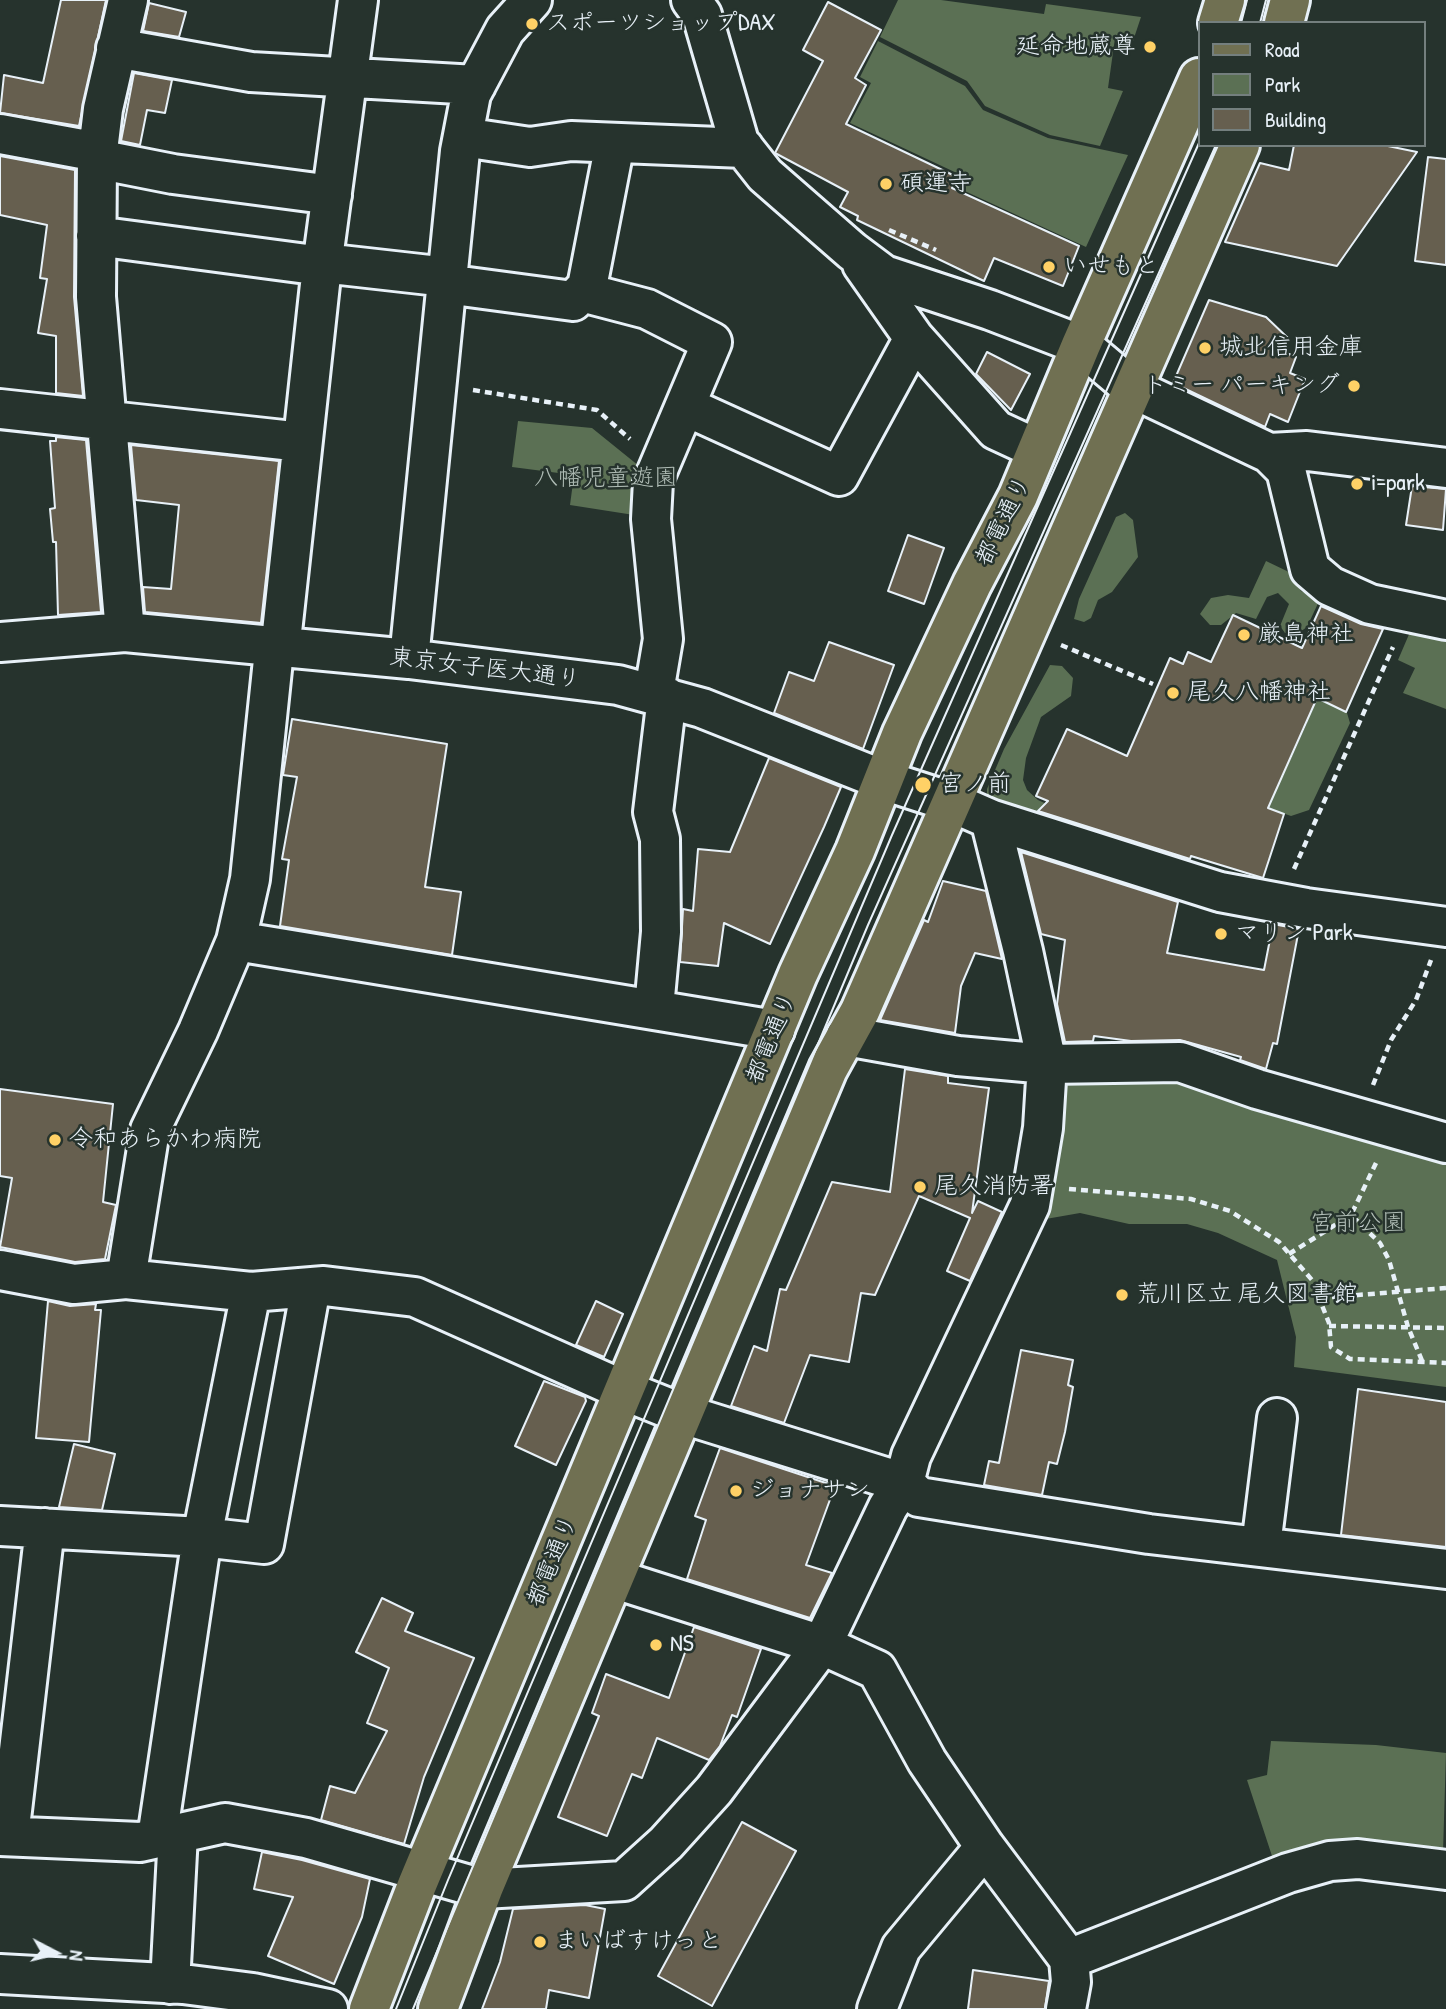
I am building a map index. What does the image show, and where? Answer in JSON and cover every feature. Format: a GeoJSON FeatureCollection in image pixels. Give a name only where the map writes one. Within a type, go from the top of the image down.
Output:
{"type":"FeatureCollection","features":[{"type":"Feature","properties":{"kind":"main road"},"geometry":{"type":"LineString","coordinates":[[1219,21],[1225,0]]}},
{"type":"Feature","properties":{"kind":"main road"},"geometry":{"type":"LineString","coordinates":[[1285,21],[1290,0]]}},
{"type":"Feature","properties":{"kind":"main road","name":"都電通り"},"geometry":{"type":"LineString","coordinates":[[369,2009],[422,1873],[775,1030],[883,780],[972,584],[1018,496],[1081,345],[1198,80]]}},
{"type":"Feature","properties":{"kind":"main road"},"geometry":{"type":"LineString","coordinates":[[438,2009],[483,1889],[828,1069],[846,1036],[951,802],[1239,147]]}},
{"type":"Feature","properties":{"kind":"street"},"geometry":{"type":"LineString","coordinates":[[125,632],[104,418],[96,297],[96,236],[97,156],[116,48],[128,0]]}},
{"type":"Feature","properties":{"kind":"street"},"geometry":{"type":"LineString","coordinates":[[126,1279],[150,1130],[198,1031],[236,941],[250,879],[277,646],[282,632],[323,264],[358,0]]}},
{"type":"Feature","properties":{"kind":"street"},"geometry":{"type":"LineString","coordinates":[[409,659],[463,137],[475,86],[505,30],[532,0]]}},
{"type":"Feature","properties":{"kind":"street"},"geometry":{"type":"LineString","coordinates":[[691,0],[702,15],[738,142],[765,175],[852,251],[884,275],[990,310],[1081,345],[1132,388],[1269,453],[1286,470],[1310,569],[1330,586],[1370,604],[1446,620]]}},
{"type":"Feature","properties":{"kind":"street"},"geometry":{"type":"LineString","coordinates":[[116,48],[251,72],[475,86]]}},
{"type":"Feature","properties":{"kind":"street"},"geometry":{"type":"LineString","coordinates":[[0,134],[173,174],[332,195]]}},
{"type":"Feature","properties":{"kind":"street"},"geometry":{"type":"LineString","coordinates":[[463,137],[530,147],[571,141],[744,148]]}},
{"type":"Feature","properties":{"kind":"street"},"geometry":{"type":"LineString","coordinates":[[96,236],[323,264],[573,300],[587,287],[615,143]]}},
{"type":"Feature","properties":{"kind":"street"},"geometry":{"type":"LineString","coordinates":[[852,251],[914,338],[996,430],[1037,449]]}},
{"type":"Feature","properties":{"kind":"street"},"geometry":{"type":"LineString","coordinates":[[582,292],[647,309],[712,342],[653,481],[651,519],[663,639],[653,812],[660,839],[661,932],[654,1008]]}},
{"type":"Feature","properties":{"kind":"street"},"geometry":{"type":"LineString","coordinates":[[685,406],[839,476],[914,338]]}},
{"type":"Feature","properties":{"kind":"street"},"geometry":{"type":"LineString","coordinates":[[0,409],[104,418],[302,442]]}},
{"type":"Feature","properties":{"kind":"street"},"geometry":{"type":"LineString","coordinates":[[1269,453],[1307,451],[1446,468]]}},
{"type":"Feature","properties":{"kind":"street","name":"東京女子医大通り"},"geometry":{"type":"LineString","coordinates":[[0,642],[125,632],[409,659],[618,685],[661,695],[883,780],[951,802],[990,819],[1220,892],[1445,927]]}},
{"type":"Feature","properties":{"kind":"street"},"geometry":{"type":"LineString","coordinates":[[45,1528],[5,1836],[140,1842],[225,1823],[306,1838],[483,1889],[624,1881],[666,1843],[714,1790],[821,1645],[888,1507],[904,1483],[911,1456],[1030,1205],[1043,1128],[1047,1065],[1023,951],[990,819]]}},
{"type":"Feature","properties":{"kind":"street"},"geometry":{"type":"LineString","coordinates":[[236,941],[775,1030]]}},
{"type":"Feature","properties":{"kind":"street"},"geometry":{"type":"LineString","coordinates":[[846,1036],[958,1056],[1047,1065],[1180,1062],[1446,1143]]}},
{"type":"Feature","properties":{"kind":"street"},"geometry":{"type":"LineString","coordinates":[[0,1270],[75,1284],[126,1279],[251,1293],[324,1286],[415,1297],[623,1391],[683,1414],[904,1483],[919,1497],[1149,1534],[1446,1569]]}},
{"type":"Feature","properties":{"kind":"street"},"geometry":{"type":"LineString","coordinates":[[0,1526],[202,1537],[264,1544],[311,1287]]}},
{"type":"Feature","properties":{"kind":"street"},"geometry":{"type":"LineString","coordinates":[[170,1984],[168,1836],[202,1537],[251,1293]]}},
{"type":"Feature","properties":{"kind":"street"},"geometry":{"type":"LineString","coordinates":[[1261,1546],[1278,1419]]}},
{"type":"Feature","properties":{"kind":"street"},"geometry":{"type":"LineString","coordinates":[[615,1578],[821,1645],[877,1670],[927,1761],[985,1847],[1069,1959],[1071,1982],[1068,2008]]}},
{"type":"Feature","properties":{"kind":"street"},"geometry":{"type":"LineString","coordinates":[[877,2009],[901,1948],[985,1847]]}},
{"type":"Feature","properties":{"kind":"street"},"geometry":{"type":"LineString","coordinates":[[1069,1959],[1288,1873],[1330,1861],[1358,1859],[1446,1870]]}},
{"type":"Feature","properties":{"kind":"street"},"geometry":{"type":"LineString","coordinates":[[0,1974],[170,1984],[231,2000],[328,2009]]}},
{"type":"Feature","properties":{"kind":"path"},"geometry":{"type":"LineString","coordinates":[[882,227],[936,250]]}},
{"type":"Feature","properties":{"kind":"path"},"geometry":{"type":"LineString","coordinates":[[436,384],[597,410],[660,465]]}},
{"type":"Feature","properties":{"kind":"path"},"geometry":{"type":"LineString","coordinates":[[1279,903],[1408,614]]}},
{"type":"Feature","properties":{"kind":"path"},"geometry":{"type":"LineString","coordinates":[[1051,640],[1153,684]]}},
{"type":"Feature","properties":{"kind":"path"},"geometry":{"type":"LineString","coordinates":[[1289,1254],[1351,1215],[1376,1123],[1391,1040],[1416,1000],[1445,927]]}},
{"type":"Feature","properties":{"kind":"path"},"geometry":{"type":"LineString","coordinates":[[1034,1186],[1191,1199],[1230,1211],[1279,1242],[1312,1280],[1329,1326],[1331,1347],[1350,1359],[1446,1363]]}},
{"type":"Feature","properties":{"kind":"path"},"geometry":{"type":"LineString","coordinates":[[1351,1215],[1380,1244],[1389,1260],[1396,1292],[1423,1363]]}},
{"type":"Feature","properties":{"kind":"path"},"geometry":{"type":"LineString","coordinates":[[1320,1298],[1446,1288]]}},
{"type":"Feature","properties":{"kind":"path"},"geometry":{"type":"LineString","coordinates":[[1329,1326],[1446,1328]]}},
{"type":"Feature","properties":{"kind":"green space"},"geometry":{"type":"Polygon","coordinates":[[[898,0],[941,0],[1044,14],[1046,4],[1141,17],[1133,41],[1115,38],[1108,88],[1123,91],[1100,146],[1050,135],[985,106],[967,81],[880,37],[898,0]]]}},
{"type":"Feature","properties":{"kind":"green space"},"geometry":{"type":"Polygon","coordinates":[[[878,41],[965,86],[983,110],[1048,138],[1128,155],[1086,247],[956,187],[961,175],[850,123],[871,83],[860,77],[878,41]]]}},
{"type":"Feature","properties":{"kind":"green space","name":"八幡児童遊園"},"geometry":{"type":"Polygon","coordinates":[[[518,421],[592,428],[639,466],[634,515],[570,505],[574,475],[512,467],[518,421]]]}},
{"type":"Feature","properties":{"kind":"green space"},"geometry":{"type":"Polygon","coordinates":[[[1125,513],[1133,520],[1138,557],[1112,592],[1098,600],[1091,618],[1084,622],[1074,619],[1079,599],[1116,517],[1125,513]]]}},
{"type":"Feature","properties":{"kind":"green space"},"geometry":{"type":"Polygon","coordinates":[[[1266,561],[1291,573],[1301,591],[1320,599],[1307,627],[1297,634],[1285,633],[1280,626],[1289,604],[1278,593],[1267,597],[1256,619],[1236,613],[1221,625],[1210,625],[1200,614],[1211,598],[1228,595],[1249,598],[1266,561]]]}},
{"type":"Feature","properties":{"kind":"green space"},"geometry":{"type":"Polygon","coordinates":[[[1410,632],[1446,639],[1446,709],[1403,693],[1415,668],[1398,660],[1410,632]]]}},
{"type":"Feature","properties":{"kind":"green space"},"geometry":{"type":"Polygon","coordinates":[[[1050,665],[1062,666],[1073,678],[1071,696],[1041,717],[1026,758],[1023,780],[1027,790],[1038,800],[1076,818],[1075,828],[1063,832],[987,797],[987,789],[1004,749],[1050,665]]]}},
{"type":"Feature","properties":{"kind":"green space"},"geometry":{"type":"Polygon","coordinates":[[[1238,692],[1321,698],[1347,713],[1350,723],[1309,810],[1291,816],[1217,790],[1283,776],[1307,723],[1238,692]]]}},
{"type":"Feature","properties":{"kind":"green space","name":"宮前公園"},"geometry":{"type":"Polygon","coordinates":[[[1063,1079],[1176,1080],[1446,1157],[1446,1387],[1294,1367],[1296,1337],[1277,1260],[1218,1233],[1187,1224],[1129,1224],[1080,1213],[1040,1220],[1063,1079]]]}},
{"type":"Feature","properties":{"kind":"green space"},"geometry":{"type":"Polygon","coordinates":[[[1271,1741],[1376,1745],[1446,1753],[1443,1852],[1273,1859],[1247,1780],[1267,1775],[1271,1741]]]}},
{"type":"Feature","properties":{"kind":"building"},"geometry":{"type":"Polygon","coordinates":[[[61,0],[106,0],[79,126],[0,113],[4,75],[43,83],[61,0]]]}},
{"type":"Feature","properties":{"kind":"building"},"geometry":{"type":"Polygon","coordinates":[[[828,2],[881,30],[855,78],[866,85],[846,124],[957,177],[952,188],[1079,246],[1063,286],[994,258],[984,281],[857,220],[858,216],[840,207],[848,192],[775,153],[823,61],[803,50],[828,2]]]}},
{"type":"Feature","properties":{"kind":"building"},"geometry":{"type":"Polygon","coordinates":[[[149,3],[186,12],[179,37],[143,31],[149,3]]]}},
{"type":"Feature","properties":{"kind":"building"},"geometry":{"type":"Polygon","coordinates":[[[134,73],[172,80],[165,113],[147,110],[140,145],[121,141],[134,73]]]}},
{"type":"Feature","properties":{"kind":"building"},"geometry":{"type":"Polygon","coordinates":[[[1294,147],[1393,147],[1417,152],[1337,266],[1225,242],[1260,163],[1289,170],[1294,147]]]}},
{"type":"Feature","properties":{"kind":"building"},"geometry":{"type":"Polygon","coordinates":[[[0,156],[75,170],[74,297],[83,396],[56,393],[56,336],[38,333],[47,279],[40,278],[47,225],[0,215],[0,156]]]}},
{"type":"Feature","properties":{"kind":"building"},"geometry":{"type":"Polygon","coordinates":[[[1428,157],[1446,159],[1446,265],[1415,261],[1428,157]]]}},
{"type":"Feature","properties":{"kind":"building"},"geometry":{"type":"Polygon","coordinates":[[[1209,300],[1266,317],[1289,339],[1284,352],[1296,357],[1290,373],[1305,379],[1288,422],[1270,414],[1265,427],[1173,383],[1209,300]]]}},
{"type":"Feature","properties":{"kind":"building"},"geometry":{"type":"Polygon","coordinates":[[[987,352],[1030,374],[1011,410],[976,374],[987,352]]]}},
{"type":"Feature","properties":{"kind":"building"},"geometry":{"type":"Polygon","coordinates":[[[56,437],[86,440],[101,612],[58,615],[56,542],[53,542],[50,509],[55,508],[50,441],[56,441],[56,437]]]}},
{"type":"Feature","properties":{"kind":"building"},"geometry":{"type":"Polygon","coordinates":[[[131,445],[279,461],[261,623],[145,612],[143,587],[171,589],[179,505],[136,500],[131,445]]]}},
{"type":"Feature","properties":{"kind":"building"},"geometry":{"type":"Polygon","coordinates":[[[1412,486],[1446,489],[1443,530],[1406,525],[1412,486]]]}},
{"type":"Feature","properties":{"kind":"building"},"geometry":{"type":"Polygon","coordinates":[[[908,535],[944,548],[924,604],[888,591],[908,535]]]}},
{"type":"Feature","properties":{"kind":"building"},"geometry":{"type":"Polygon","coordinates":[[[1321,606],[1361,624],[1383,629],[1346,712],[1317,698],[1268,808],[1284,814],[1263,878],[1191,856],[1190,859],[1038,811],[1048,801],[1036,796],[1067,729],[1127,756],[1170,658],[1183,664],[1188,652],[1211,662],[1233,615],[1302,648],[1321,606]]]}},
{"type":"Feature","properties":{"kind":"building"},"geometry":{"type":"Polygon","coordinates":[[[829,642],[894,665],[863,749],[774,713],[789,672],[814,681],[829,642]]]}},
{"type":"Feature","properties":{"kind":"building"},"geometry":{"type":"Polygon","coordinates":[[[292,719],[447,744],[425,887],[461,892],[452,955],[280,926],[289,860],[282,859],[297,777],[283,775],[292,719]]]}},
{"type":"Feature","properties":{"kind":"building"},"geometry":{"type":"Polygon","coordinates":[[[769,758],[841,787],[824,827],[770,944],[724,923],[718,966],[680,962],[683,909],[693,911],[698,849],[730,852],[769,758]]]}},
{"type":"Feature","properties":{"kind":"building"},"geometry":{"type":"Polygon","coordinates":[[[1021,852],[1178,902],[1167,953],[1264,970],[1273,924],[1299,929],[1277,1044],[1273,1043],[1266,1069],[1240,1060],[1241,1057],[1180,1040],[1131,1041],[1094,1036],[1093,1041],[1065,1042],[1057,1004],[1065,940],[1041,934],[1021,852]]]}},
{"type":"Feature","properties":{"kind":"building"},"geometry":{"type":"Polygon","coordinates":[[[943,881],[986,891],[1002,959],[975,953],[961,986],[955,1033],[880,1020],[924,920],[928,922],[943,881]]]}},
{"type":"Feature","properties":{"kind":"building"},"geometry":{"type":"Polygon","coordinates":[[[905,1069],[948,1076],[948,1083],[989,1088],[972,1213],[978,1201],[1002,1212],[970,1281],[947,1271],[970,1218],[919,1196],[875,1295],[861,1293],[849,1362],[810,1355],[784,1423],[731,1406],[754,1346],[767,1351],[780,1289],[786,1290],[832,1182],[890,1192],[905,1069]]]}},
{"type":"Feature","properties":{"kind":"building"},"geometry":{"type":"Polygon","coordinates":[[[0,1089],[113,1104],[103,1202],[116,1205],[105,1259],[75,1262],[0,1247],[12,1178],[0,1176],[0,1089]]]}},
{"type":"Feature","properties":{"kind":"building"},"geometry":{"type":"Polygon","coordinates":[[[48,1301],[70,1306],[96,1304],[95,1310],[101,1310],[89,1442],[36,1438],[48,1301]]]}},
{"type":"Feature","properties":{"kind":"building"},"geometry":{"type":"Polygon","coordinates":[[[596,1301],[623,1314],[604,1357],[576,1345],[596,1301]]]}},
{"type":"Feature","properties":{"kind":"building"},"geometry":{"type":"Polygon","coordinates":[[[1021,1350],[1073,1360],[1068,1385],[1073,1387],[1065,1432],[1057,1464],[1049,1462],[1042,1495],[984,1485],[989,1461],[999,1463],[1021,1350]]]}},
{"type":"Feature","properties":{"kind":"building"},"geometry":{"type":"Polygon","coordinates":[[[544,1381],[585,1397],[586,1401],[556,1465],[515,1446],[544,1381]]]}},
{"type":"Feature","properties":{"kind":"building"},"geometry":{"type":"Polygon","coordinates":[[[1358,1389],[1446,1402],[1446,1547],[1341,1535],[1358,1389]]]}},
{"type":"Feature","properties":{"kind":"building"},"geometry":{"type":"Polygon","coordinates":[[[74,1444],[115,1454],[102,1510],[59,1507],[74,1444]]]}},
{"type":"Feature","properties":{"kind":"building"},"geometry":{"type":"Polygon","coordinates":[[[720,1448],[835,1486],[806,1565],[832,1573],[810,1618],[687,1579],[706,1520],[695,1516],[720,1448]]]}},
{"type":"Feature","properties":{"kind":"building"},"geometry":{"type":"Polygon","coordinates":[[[382,1598],[413,1613],[405,1631],[474,1658],[424,1777],[404,1844],[321,1820],[330,1786],[355,1793],[387,1731],[367,1723],[389,1668],[356,1652],[382,1598]]]}},
{"type":"Feature","properties":{"kind":"building"},"geometry":{"type":"Polygon","coordinates":[[[694,1627],[761,1649],[737,1717],[732,1715],[720,1746],[709,1760],[657,1738],[642,1778],[632,1774],[607,1836],[558,1817],[599,1716],[592,1713],[606,1674],[669,1698],[694,1627]]]}},
{"type":"Feature","properties":{"kind":"building"},"geometry":{"type":"Polygon","coordinates":[[[742,1822],[796,1851],[712,2006],[658,1976],[742,1822]]]}},
{"type":"Feature","properties":{"kind":"building"},"geometry":{"type":"Polygon","coordinates":[[[262,1852],[370,1879],[362,1917],[334,1984],[268,1956],[293,1897],[254,1889],[262,1852]]]}},
{"type":"Feature","properties":{"kind":"building"},"geometry":{"type":"Polygon","coordinates":[[[585,1905],[605,1909],[589,1998],[549,1990],[546,2009],[482,2009],[500,1962],[513,1909],[585,1905]]]}},
{"type":"Feature","properties":{"kind":"building"},"geometry":{"type":"Polygon","coordinates":[[[973,1970],[1049,1981],[1045,2009],[968,2009],[973,1970]]]}},
{"type":"Feature","properties":{"kind":"tram line"},"geometry":{"type":"LineString","coordinates":[[1242,21],[1247,0]]}},
{"type":"Feature","properties":{"kind":"tram line"},"geometry":{"type":"LineString","coordinates":[[1261,21],[1266,0]]}},
{"type":"Feature","properties":{"kind":"tram line"},"geometry":{"type":"LineString","coordinates":[[396,2009],[448,1880],[892,835],[1198,145]]}},
{"type":"Feature","properties":{"kind":"tram line"},"geometry":{"type":"LineString","coordinates":[[413,2009],[868,925],[1215,147]]}},
{"type":"Feature","properties":{"kind":"place","name":"スポーツショップDAX"},"geometry":{"type":"Point","coordinates":[532,24]}},
{"type":"Feature","properties":{"kind":"place","name":"延命地蔵尊"},"geometry":{"type":"Point","coordinates":[1150,47]}},
{"type":"Feature","properties":{"kind":"place","name":"碩運寺"},"geometry":{"type":"Point","coordinates":[886,184]}},
{"type":"Feature","properties":{"kind":"place","name":"いせもと"},"geometry":{"type":"Point","coordinates":[1049,267]}},
{"type":"Feature","properties":{"kind":"place","name":"城北信用金庫"},"geometry":{"type":"Point","coordinates":[1205,348]}},
{"type":"Feature","properties":{"kind":"place","name":"トミー パーキング"},"geometry":{"type":"Point","coordinates":[1354,386]}},
{"type":"Feature","properties":{"kind":"place","name":"i-park"},"geometry":{"type":"Point","coordinates":[1357,484]}},
{"type":"Feature","properties":{"kind":"place","name":"厳島神社"},"geometry":{"type":"Point","coordinates":[1244,635]}},
{"type":"Feature","properties":{"kind":"place","name":"尾久八幡神社"},"geometry":{"type":"Point","coordinates":[1173,693]}},
{"type":"Feature","properties":{"kind":"place","name":"宮ノ前"},"geometry":{"type":"Point","coordinates":[923,785]}},
{"type":"Feature","properties":{"kind":"place","name":"マリン Park"},"geometry":{"type":"Point","coordinates":[1221,934]}},
{"type":"Feature","properties":{"kind":"place","name":"令和あらかわ病院"},"geometry":{"type":"Point","coordinates":[55,1140]}},
{"type":"Feature","properties":{"kind":"place","name":"尾久消防署"},"geometry":{"type":"Point","coordinates":[920,1187]}},
{"type":"Feature","properties":{"kind":"place","name":"荒川区立 尾久図書館"},"geometry":{"type":"Point","coordinates":[1122,1295]}},
{"type":"Feature","properties":{"kind":"place","name":"ジョナサン"},"geometry":{"type":"Point","coordinates":[736,1491]}},
{"type":"Feature","properties":{"kind":"place","name":"NS"},"geometry":{"type":"Point","coordinates":[656,1645]}},
{"type":"Feature","properties":{"kind":"place","name":"まいばすけっと"},"geometry":{"type":"Point","coordinates":[540,1942]}}]}
